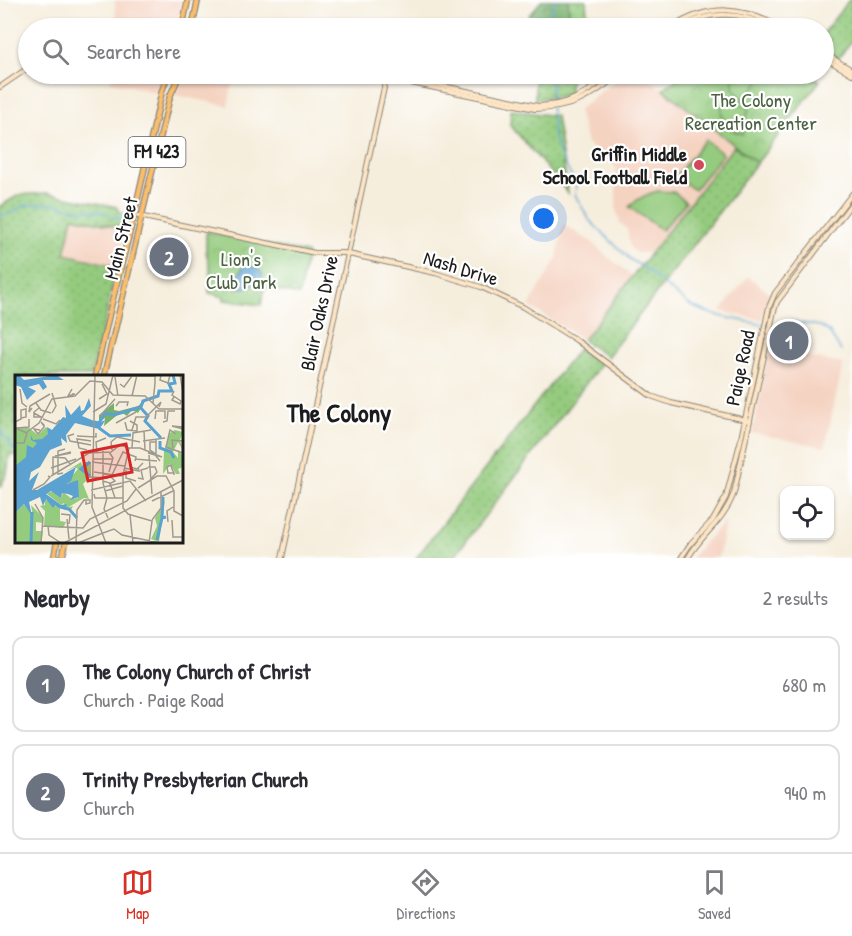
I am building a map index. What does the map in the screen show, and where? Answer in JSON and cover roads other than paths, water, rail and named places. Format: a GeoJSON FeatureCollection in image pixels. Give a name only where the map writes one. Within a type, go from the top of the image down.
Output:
{"type":"FeatureCollection","features":[{"type":"Feature","properties":{"kind":"main road"},"geometry":{"type":"LineString","coordinates":[[184,18],[188,0]]}},
{"type":"Feature","properties":{"kind":"main road"},"geometry":{"type":"LineString","coordinates":[[194,18],[198,0]]}},
{"type":"Feature","properties":{"kind":"main road"},"geometry":{"type":"LineString","coordinates":[[690,18],[697,15],[722,13],[747,13],[761,18]]}},
{"type":"Feature","properties":{"kind":"main road"},"geometry":{"type":"LineString","coordinates":[[701,18],[722,13],[750,18]]}},
{"type":"Feature","properties":{"kind":"main road"},"geometry":{"type":"LineString","coordinates":[[834,59],[852,70]]}},
{"type":"Feature","properties":{"kind":"main road"},"geometry":{"type":"LineString","coordinates":[[834,64],[852,74]]}},
{"type":"Feature","properties":{"kind":"main road"},"geometry":{"type":"LineString","coordinates":[[0,87],[18,75]]}},
{"type":"Feature","properties":{"kind":"main road","name":"Main Street"},"geometry":{"type":"LineString","coordinates":[[94,375],[164,84]]}},
{"type":"Feature","properties":{"kind":"main road","name":"Main Street"},"geometry":{"type":"LineString","coordinates":[[104,375],[170,96],[175,84]]}},
{"type":"Feature","properties":{"kind":"main road","name":"Blair Oaks Drive"},"geometry":{"type":"LineString","coordinates":[[282,558],[384,84]]}},
{"type":"Feature","properties":{"kind":"main road"},"geometry":{"type":"LineString","coordinates":[[424,84],[526,108],[544,110],[562,108],[579,102],[605,84]]}},
{"type":"Feature","properties":{"kind":"main road"},"geometry":{"type":"LineString","coordinates":[[430,84],[538,106],[568,102],[598,84]]}},
{"type":"Feature","properties":{"kind":"main road","name":"Paige Road"},"geometry":{"type":"LineString","coordinates":[[681,558],[691,543],[713,520],[726,497],[769,307],[775,293],[852,194]]}},
{"type":"Feature","properties":{"kind":"main road","name":"Paige Road"},"geometry":{"type":"LineString","coordinates":[[688,558],[720,520],[732,499],[771,322],[780,297],[852,203]]}},
{"type":"Feature","properties":{"kind":"main road","name":"Nash Drive"},"geometry":{"type":"LineString","coordinates":[[134,215],[315,253],[348,254],[481,286],[523,307],[569,335],[651,396],[663,401],[750,421]]}},
{"type":"Feature","properties":{"kind":"main road"},"geometry":{"type":"LineString","coordinates":[[110,310],[118,311]]}},
{"type":"Feature","properties":{"kind":"main road"},"geometry":{"type":"LineString","coordinates":[[756,365],[758,368],[755,383],[758,385]]}},
{"type":"Feature","properties":{"kind":"main road"},"geometry":{"type":"LineString","coordinates":[[54,558],[57,543]]}},
{"type":"Feature","properties":{"kind":"main road"},"geometry":{"type":"LineString","coordinates":[[62,558],[66,543]]}},
{"type":"Feature","properties":{"kind":"water"},"geometry":{"type":"Polygon","coordinates":[[[246,264],[260,271],[263,275],[262,281],[245,288],[235,287],[240,279],[238,277],[243,266],[246,264]]]}},
{"type":"Feature","properties":{"kind":"waterway"},"geometry":{"type":"LineString","coordinates":[[552,18],[555,0]]}},
{"type":"Feature","properties":{"kind":"waterway"},"geometry":{"type":"LineString","coordinates":[[551,103],[552,84]]}},
{"type":"Feature","properties":{"kind":"waterway"},"geometry":{"type":"LineString","coordinates":[[551,108],[554,138],[576,186],[575,195],[590,221],[631,260],[646,269],[691,306],[715,315],[759,324],[776,326],[788,321],[820,326],[829,332],[841,351]]}},
{"type":"Feature","properties":{"kind":"waterway"},"geometry":{"type":"LineString","coordinates":[[0,215],[9,214],[26,205],[40,204],[56,204],[109,214]]}},
{"type":"Feature","properties":{"kind":"waterway"},"geometry":{"type":"LineString","coordinates":[[113,217],[126,220]]}},
{"type":"Feature","properties":{"kind":"waterway"},"geometry":{"type":"LineString","coordinates":[[0,425],[3,436],[9,440],[10,446],[15,450]]}},
{"type":"Feature","properties":{"kind":"place","name":"Griffin Middle School Football Field"},"geometry":{"type":"Point","coordinates":[699,165]}},
{"type":"Feature","properties":{"kind":"place","name":"Trinity Presbyterian Church"},"geometry":{"type":"Point","coordinates":[169,257]}},
{"type":"Feature","properties":{"kind":"place","name":"The Colony Church of Christ"},"geometry":{"type":"Point","coordinates":[789,341]}},
{"type":"Feature","properties":{"kind":"district","name":"The Colony"},"geometry":{"type":"Point","coordinates":[339,413]}},
{"type":"Feature","properties":{"kind":"park label","name":"The Colony Recreation Center"},"geometry":{"type":"Point","coordinates":[751,112]}},
{"type":"Feature","properties":{"kind":"park label","name":"Lion's Club Park"},"geometry":{"type":"Point","coordinates":[241,270]}}]}
